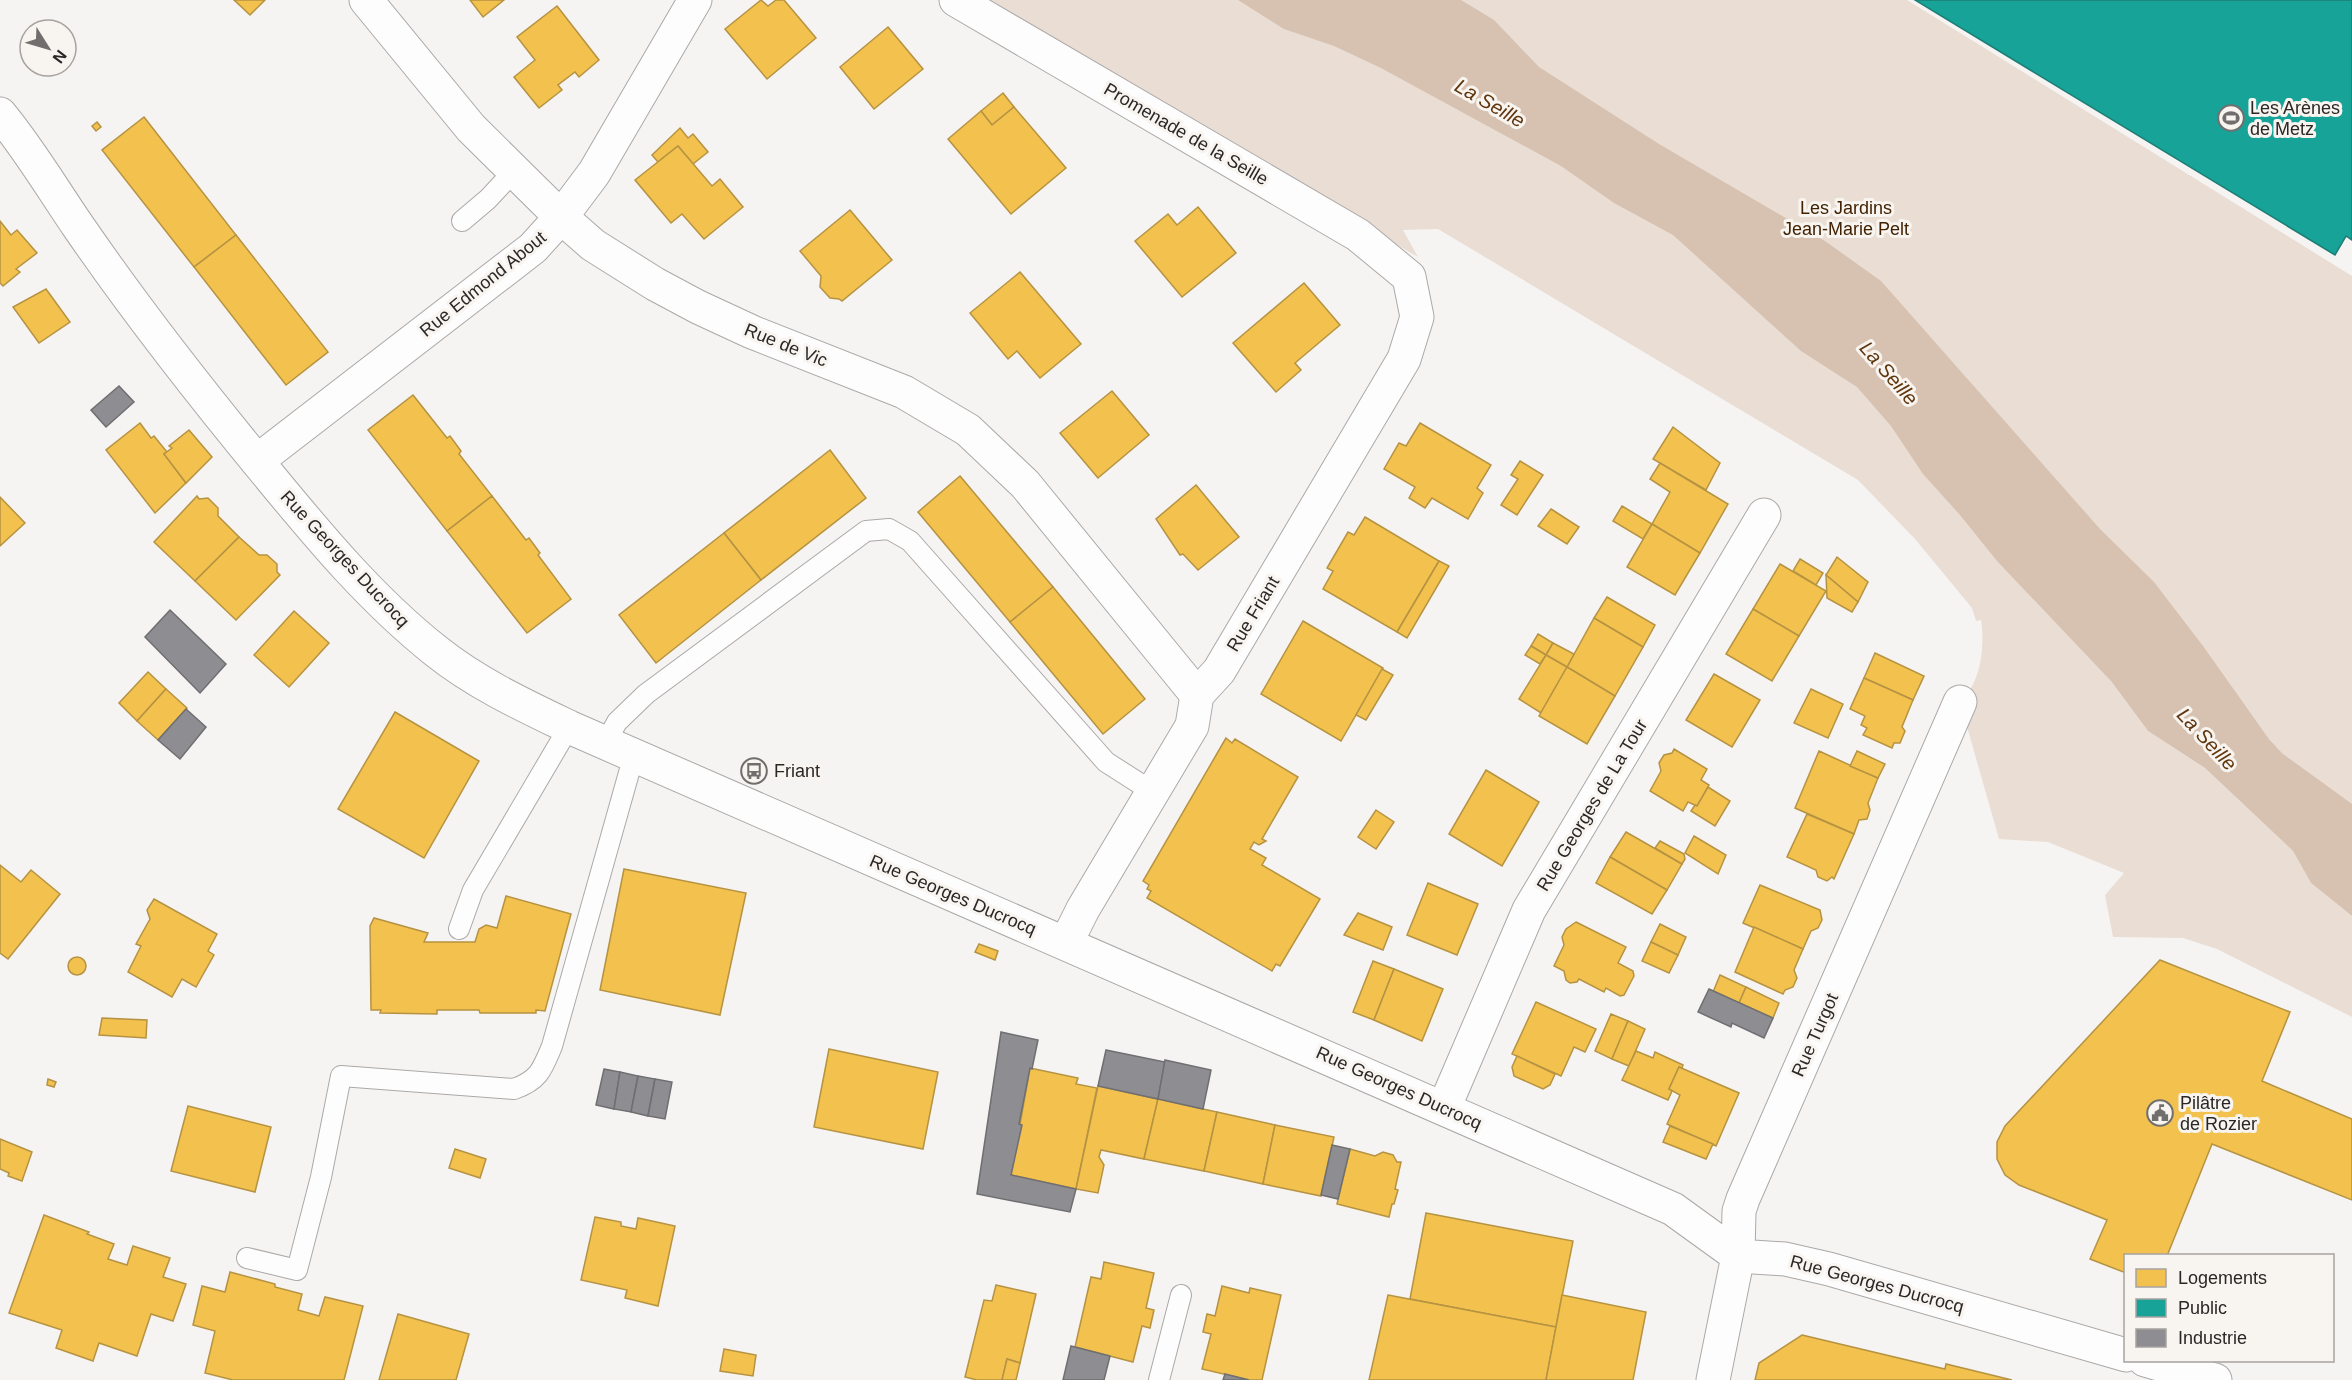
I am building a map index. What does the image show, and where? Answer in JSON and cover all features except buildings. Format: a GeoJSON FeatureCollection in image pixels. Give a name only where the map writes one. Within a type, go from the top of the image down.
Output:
{"type":"FeatureCollection","features":[{"type":"Feature","properties":{"kind":"street","name":"Rue de Vic"},"geometry":{"type":"LineString","coordinates":[[366,0],[471,129],[561,217],[593,244],[655,284],[698,307],[752,332],[904,392],[968,430],[1024,483],[1197,695]]}},
{"type":"Feature","properties":{"kind":"street","name":"Rue Edmond About"},"geometry":{"type":"LineString","coordinates":[[257,461],[533,248],[561,217],[594,173],[695,0]]}},
{"type":"Feature","properties":{"kind":"street","name":"Promenade de la Seille"},"geometry":{"type":"LineString","coordinates":[[956,0],[1358,235],[1409,277]]}},
{"type":"Feature","properties":{"kind":"street","name":"Rue Georges Ducrocq"},"geometry":{"type":"LineString","coordinates":[[0,114],[20,139],[78,226],[160,337],[257,461],[380,602],[438,652],[479,681],[518,703],[569,727],[1673,1209],[1738,1256],[1785,1258],[1829,1269],[2124,1354]]}},
{"type":"Feature","properties":{"kind":"street","name":"Rue Friant"},"geometry":{"type":"LineString","coordinates":[[1197,695],[1219,670],[1404,359],[1417,317],[1409,277]]}},
{"type":"Feature","properties":{"kind":"street","name":"Rue Georges de La Tour"},"geometry":{"type":"LineString","coordinates":[[1444,1108],[1529,910],[1764,515]]}},
{"type":"Feature","properties":{"kind":"street"},"geometry":{"type":"LineString","coordinates":[[1066,943],[1083,909],[1192,726],[1197,695]]}},
{"type":"Feature","properties":{"kind":"street","name":"Rue Turgot"},"geometry":{"type":"LineString","coordinates":[[1713,1380],[1738,1256],[1739,1211],[1743,1199],[1960,702]]}},
{"type":"Feature","properties":{"kind":"street"},"geometry":{"type":"LineString","coordinates":[[2152,1362],[2215,1380]]}},
{"type":"Feature","properties":{"kind":"lane"},"geometry":{"type":"LineString","coordinates":[[462,221],[514,171]]}},
{"type":"Feature","properties":{"kind":"lane"},"geometry":{"type":"LineString","coordinates":[[247,1258],[297,1270],[321,1177],[341,1076],[514,1089],[531,1083],[541,1072],[552,1046],[620,749],[617,722],[646,694],[866,531],[889,529],[910,540],[1106,762],[1153,792]]}},
{"type":"Feature","properties":{"kind":"lane"},"geometry":{"type":"LineString","coordinates":[[459,929],[473,890],[569,727]]}},
{"type":"Feature","properties":{"kind":"lane"},"geometry":{"type":"LineString","coordinates":[[1159,1380],[1181,1295]]}},
{"type":"Feature","properties":{"kind":"green space","name":"Les Jardins Jean-Marie Pelt"},"geometry":{"type":"Polygon","coordinates":[[[979,0],[1907,0],[2352,276],[2352,861],[2283,754],[2249,711],[2111,681],[2148,731],[2205,768],[2293,851],[2311,883],[2352,916],[2352,1017],[2217,949],[2183,938],[2113,937],[2105,895],[2124,873],[2048,842],[1999,839],[1960,702],[1973,685],[1980,664],[1981,620],[1976,621],[1972,608],[1915,539],[1858,480],[1438,229],[1403,230],[1418,257],[979,0]]]}},
{"type":"Feature","properties":{"kind":"water","name":"La Seille"},"geometry":{"type":"Polygon","coordinates":[[[1238,0],[1461,0],[1494,20],[1539,67],[1659,144],[1825,241],[1881,281],[2100,529],[2154,582],[2269,739],[2283,754],[2352,804],[2352,916],[2311,883],[2293,851],[2205,768],[2148,731],[2111,681],[1997,561],[1923,474],[1891,426],[1857,387],[1801,351],[1673,235],[1614,203],[1561,166],[1381,68],[1334,46],[1284,29],[1238,0]]]}},
{"type":"Feature","properties":{"kind":"place","name":"Les Arènes de Metz"},"geometry":{"type":"Point","coordinates":[2231,118]}},
{"type":"Feature","properties":{"kind":"place","name":"Friant"},"geometry":{"type":"Point","coordinates":[754,771]}},
{"type":"Feature","properties":{"kind":"place","name":"Pilâtre de Rozier"},"geometry":{"type":"Point","coordinates":[2160,1113]}}]}
